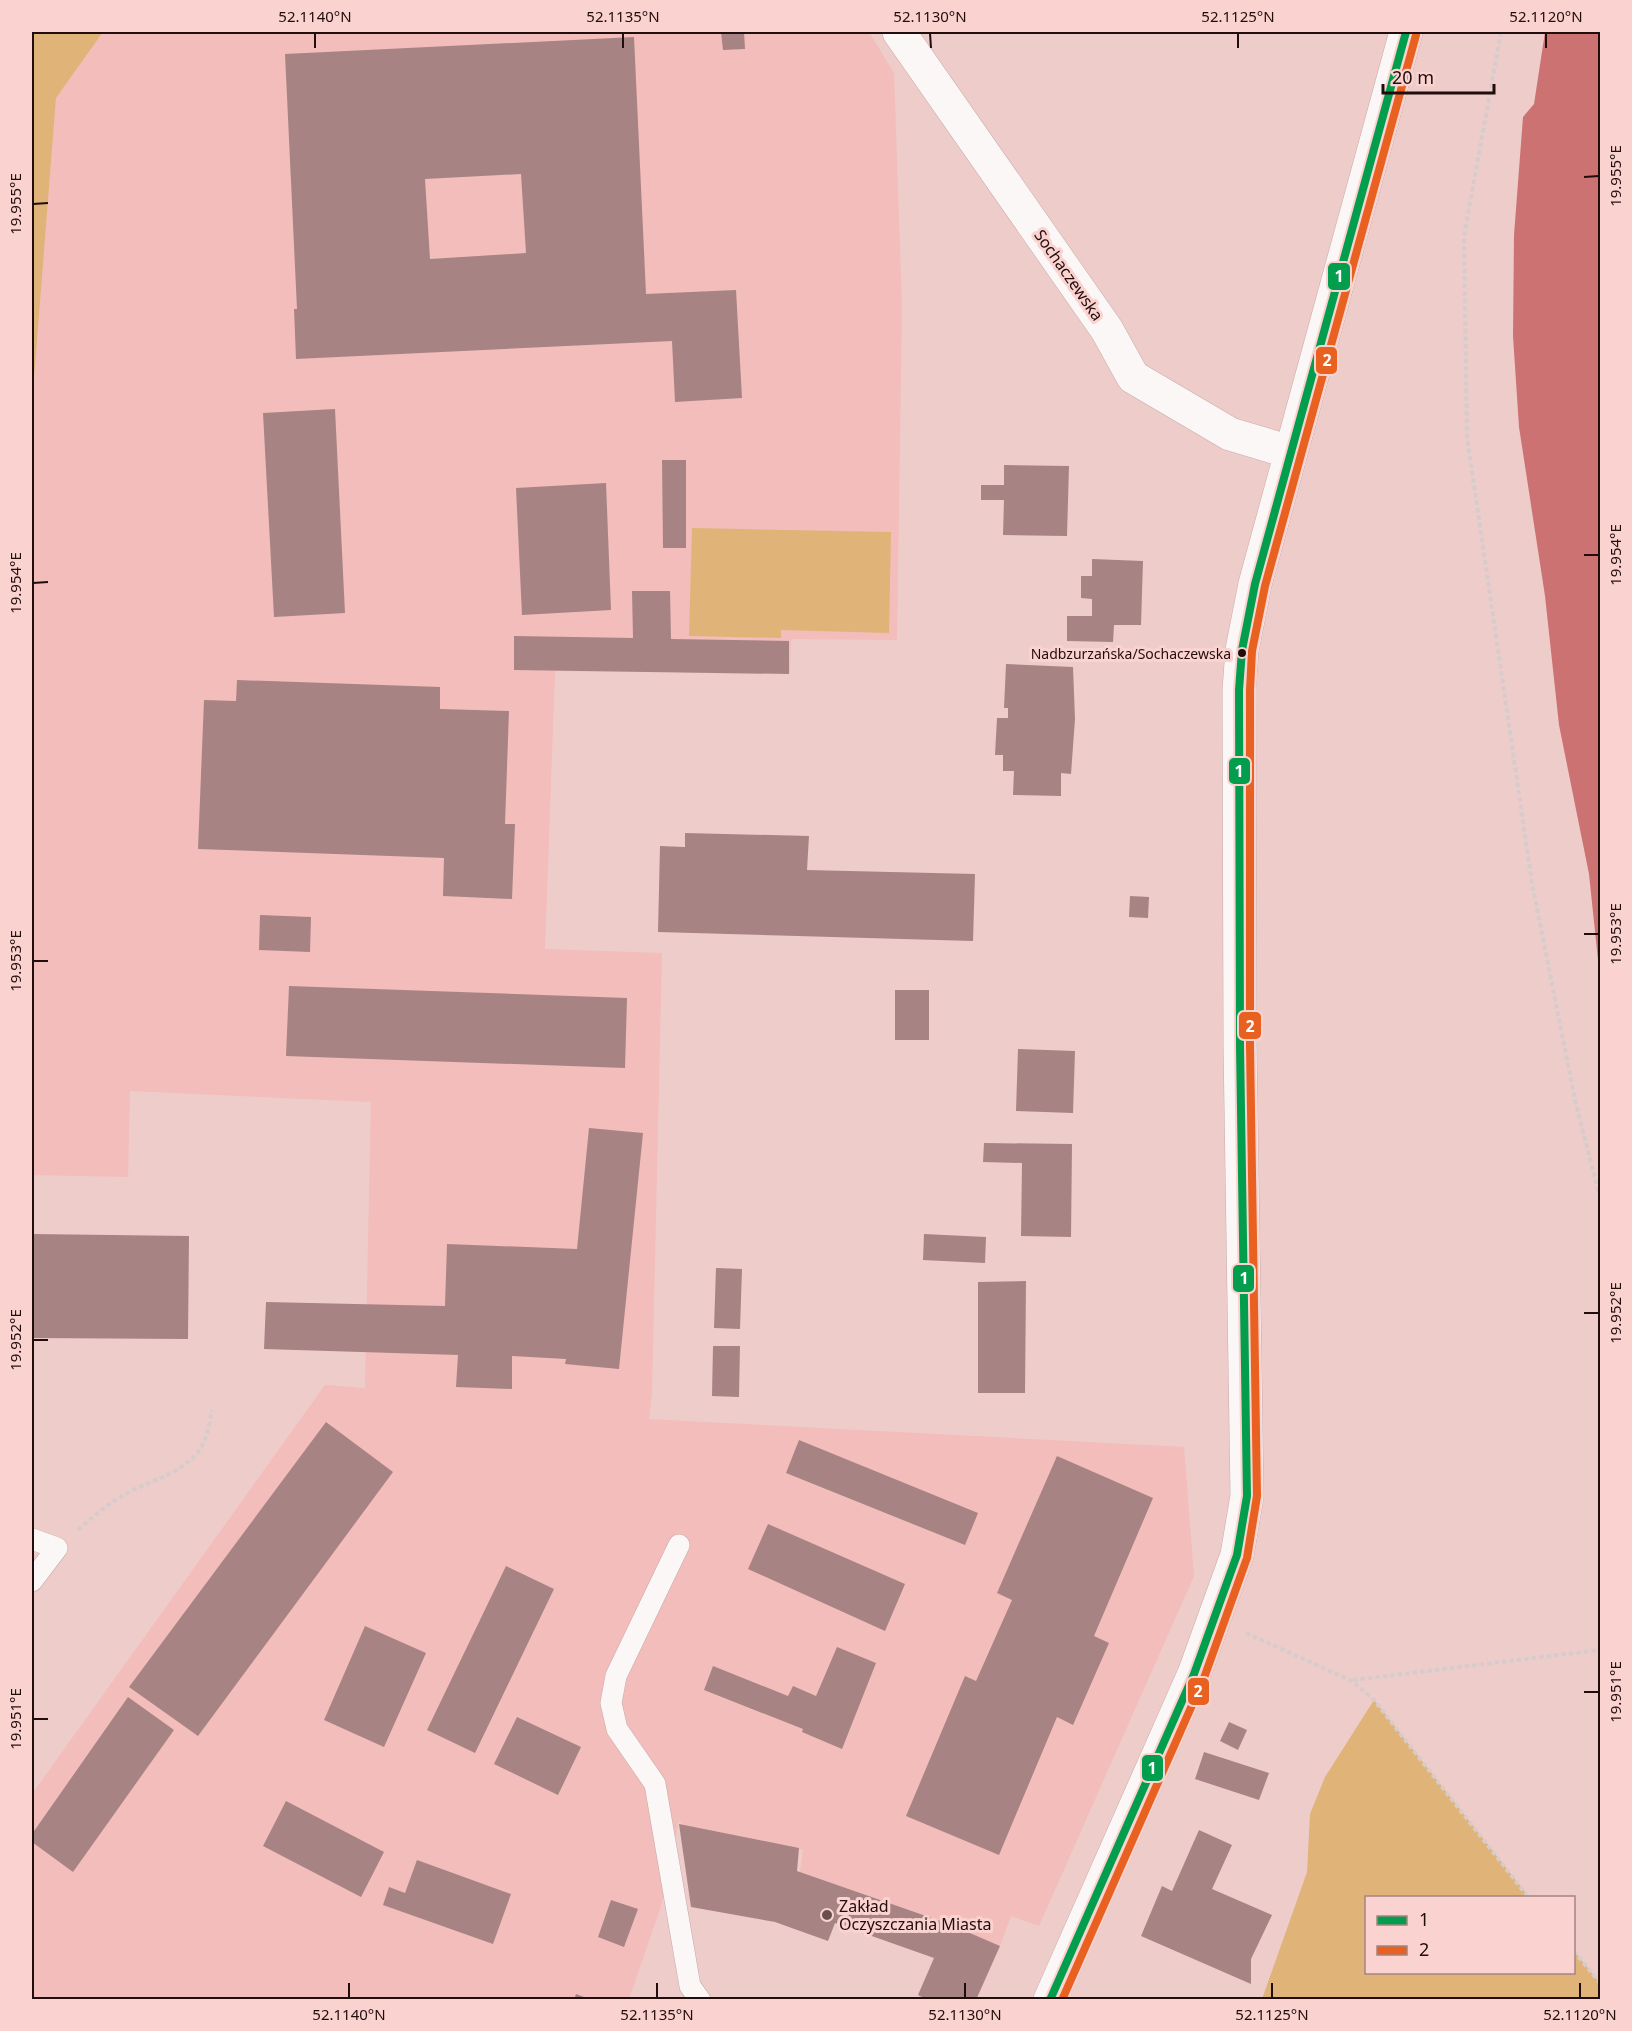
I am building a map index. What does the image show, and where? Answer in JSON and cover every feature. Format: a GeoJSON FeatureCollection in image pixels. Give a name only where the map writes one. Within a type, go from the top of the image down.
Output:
{"type":"FeatureCollection","features":[{"type":"Feature","properties":{"kind":"street","name":"Sochaczewska"},"geometry":{"type":"LineString","coordinates":[[899,32],[1107,330],[1133,377],[1230,434],[1290,452]]}},
{"type":"Feature","properties":{"kind":"street"},"geometry":{"type":"LineString","coordinates":[[1050,2000],[1194,1674],[1237,1555],[1247,1496],[1240,1034],[1239,672],[1255,584],[1406,32]]}},
{"type":"Feature","properties":{"kind":"lane"},"geometry":{"type":"LineString","coordinates":[[32,1539],[57,1548],[32,1581]]}},
{"type":"Feature","properties":{"kind":"lane"},"geometry":{"type":"LineString","coordinates":[[679,1545],[616,1676],[611,1703],[617,1729],[655,1784],[690,1986],[700,2000]]}},
{"type":"Feature","properties":{"kind":"path"},"geometry":{"type":"LineString","coordinates":[[1501,32],[1464,236],[1467,437],[1532,883],[1575,1100],[1600,1198]]}},
{"type":"Feature","properties":{"kind":"path"},"geometry":{"type":"LineString","coordinates":[[57,1548],[101,1510],[128,1493],[160,1480],[195,1454],[204,1443],[212,1410]]}},
{"type":"Feature","properties":{"kind":"path"},"geometry":{"type":"LineString","coordinates":[[1215,1619],[1352,1680],[1374,1700],[1527,1896]]}},
{"type":"Feature","properties":{"kind":"path"},"geometry":{"type":"LineString","coordinates":[[1352,1680],[1600,1650]]}},
{"type":"Feature","properties":{"kind":"path"},"geometry":{"type":"LineString","coordinates":[[1575,1953],[1600,1983]]}},
{"type":"Feature","properties":{"kind":"shaded area"},"geometry":{"type":"Polygon","coordinates":[[[32,32],[103,32],[56,98],[32,405],[32,32]]]}},
{"type":"Feature","properties":{"kind":"shaded area"},"geometry":{"type":"Polygon","coordinates":[[[103,32],[869,32],[894,73],[902,305],[897,640],[791,639],[790,673],[555,671],[545,949],[662,953],[652,1391],[649,1419],[1184,1447],[1194,1576],[1039,1926],[1011,1916],[1000,1946],[943,1922],[800,1872],[803,1850],[685,1827],[679,1821],[661,1906],[629,1999],[32,1999],[32,1794],[325,1385],[365,1388],[371,1102],[130,1091],[128,1177],[32,1175],[32,405],[56,98],[103,32]]]}},
{"type":"Feature","properties":{"kind":"shaded area"},"geometry":{"type":"Polygon","coordinates":[[[1545,32],[1600,32],[1600,979],[1589,874],[1559,725],[1545,596],[1519,427],[1513,336],[1514,235],[1523,117],[1534,104],[1545,32]]]}},
{"type":"Feature","properties":{"kind":"shaded area"},"geometry":{"type":"Polygon","coordinates":[[[692,528],[891,532],[889,633],[781,630],[781,638],[689,636],[692,528]]]}},
{"type":"Feature","properties":{"kind":"shaded area"},"geometry":{"type":"Polygon","coordinates":[[[1374,1700],[1528,1896],[1365,1896],[1365,1974],[1575,1974],[1575,1952],[1600,1983],[1600,1999],[1262,1999],[1307,1872],[1310,1814],[1325,1777],[1374,1700]]]}},
{"type":"Feature","properties":{"kind":"building"},"geometry":{"type":"Polygon","coordinates":[[[721,32],[744,32],[745,49],[723,50],[721,32]]]}},
{"type":"Feature","properties":{"kind":"building"},"geometry":{"type":"Polygon","coordinates":[[[634,37],[646,294],[736,290],[742,398],[675,402],[672,341],[296,359],[294,309],[297,309],[285,54],[634,37]],[[521,174],[425,179],[430,259],[526,253],[521,174]]]}},
{"type":"Feature","properties":{"kind":"building"},"geometry":{"type":"Polygon","coordinates":[[[335,409],[345,613],[274,617],[263,413],[335,409]]]}},
{"type":"Feature","properties":{"kind":"building"},"geometry":{"type":"Polygon","coordinates":[[[662,460],[686,460],[686,548],[663,548],[662,460]]]}},
{"type":"Feature","properties":{"kind":"building"},"geometry":{"type":"Polygon","coordinates":[[[1004,465],[1069,466],[1067,536],[1003,535],[1004,500],[981,500],[981,485],[1004,485],[1004,465]]]}},
{"type":"Feature","properties":{"kind":"building"},"geometry":{"type":"Polygon","coordinates":[[[606,483],[611,610],[522,615],[516,488],[606,483]]]}},
{"type":"Feature","properties":{"kind":"building"},"geometry":{"type":"Polygon","coordinates":[[[1092,559],[1143,561],[1141,625],[1114,625],[1113,642],[1067,641],[1067,616],[1092,616],[1092,599],[1081,598],[1081,576],[1092,576],[1092,559]]]}},
{"type":"Feature","properties":{"kind":"building"},"geometry":{"type":"Polygon","coordinates":[[[632,591],[670,591],[671,639],[789,641],[789,674],[514,670],[514,636],[633,638],[632,591]]]}},
{"type":"Feature","properties":{"kind":"building"},"geometry":{"type":"Polygon","coordinates":[[[1006,664],[1073,667],[1075,719],[1071,774],[1061,773],[1061,796],[1013,795],[1014,771],[1003,771],[1003,755],[995,755],[997,718],[1008,718],[1008,708],[1004,708],[1006,664]]]}},
{"type":"Feature","properties":{"kind":"building"},"geometry":{"type":"Polygon","coordinates":[[[237,680],[440,687],[440,709],[509,711],[505,824],[515,824],[512,899],[443,896],[444,858],[198,849],[204,700],[236,701],[237,680]]]}},
{"type":"Feature","properties":{"kind":"building"},"geometry":{"type":"Polygon","coordinates":[[[685,833],[809,836],[807,870],[975,874],[973,941],[658,932],[660,846],[685,847],[685,833]]]}},
{"type":"Feature","properties":{"kind":"building"},"geometry":{"type":"Polygon","coordinates":[[[1130,896],[1149,897],[1148,918],[1129,917],[1130,896]]]}},
{"type":"Feature","properties":{"kind":"building"},"geometry":{"type":"Polygon","coordinates":[[[260,915],[311,917],[310,952],[259,950],[260,915]]]}},
{"type":"Feature","properties":{"kind":"building"},"geometry":{"type":"Polygon","coordinates":[[[289,986],[627,998],[625,1068],[286,1056],[289,986]]]}},
{"type":"Feature","properties":{"kind":"building"},"geometry":{"type":"Polygon","coordinates":[[[895,990],[929,990],[929,1040],[895,1040],[895,990]]]}},
{"type":"Feature","properties":{"kind":"building"},"geometry":{"type":"Polygon","coordinates":[[[1018,1049],[1075,1051],[1073,1113],[1016,1111],[1018,1049]]]}},
{"type":"Feature","properties":{"kind":"building"},"geometry":{"type":"Polygon","coordinates":[[[589,1128],[643,1133],[619,1369],[565,1364],[566,1359],[512,1356],[512,1389],[456,1387],[458,1355],[264,1349],[266,1302],[445,1306],[447,1244],[577,1249],[589,1128]]]}},
{"type":"Feature","properties":{"kind":"building"},"geometry":{"type":"Polygon","coordinates":[[[984,1143],[1072,1144],[1071,1237],[1021,1236],[1022,1163],[983,1162],[984,1143]]]}},
{"type":"Feature","properties":{"kind":"building"},"geometry":{"type":"Polygon","coordinates":[[[32,1234],[189,1236],[188,1339],[32,1338],[32,1234]]]}},
{"type":"Feature","properties":{"kind":"building"},"geometry":{"type":"Polygon","coordinates":[[[924,1234],[986,1237],[985,1263],[923,1260],[924,1234]]]}},
{"type":"Feature","properties":{"kind":"building"},"geometry":{"type":"Polygon","coordinates":[[[716,1268],[742,1269],[740,1329],[714,1328],[716,1268]]]}},
{"type":"Feature","properties":{"kind":"building"},"geometry":{"type":"Polygon","coordinates":[[[1026,1281],[1025,1393],[978,1393],[978,1282],[1026,1281]]]}},
{"type":"Feature","properties":{"kind":"building"},"geometry":{"type":"Polygon","coordinates":[[[713,1346],[740,1346],[739,1397],[712,1396],[713,1346]]]}},
{"type":"Feature","properties":{"kind":"building"},"geometry":{"type":"Polygon","coordinates":[[[326,1422],[393,1472],[198,1736],[129,1687],[326,1422]]]}},
{"type":"Feature","properties":{"kind":"building"},"geometry":{"type":"Polygon","coordinates":[[[799,1440],[978,1513],[965,1545],[786,1473],[799,1440]]]}},
{"type":"Feature","properties":{"kind":"building"},"geometry":{"type":"Polygon","coordinates":[[[1057,1456],[1153,1498],[1094,1636],[1109,1643],[1073,1725],[1057,1717],[999,1855],[906,1816],[965,1676],[976,1681],[1012,1600],[997,1593],[1057,1456]]]}},
{"type":"Feature","properties":{"kind":"building"},"geometry":{"type":"Polygon","coordinates":[[[768,1524],[905,1584],[885,1631],[748,1569],[768,1524]]]}},
{"type":"Feature","properties":{"kind":"building"},"geometry":{"type":"Polygon","coordinates":[[[506,1566],[554,1589],[475,1753],[427,1730],[506,1566]]]}},
{"type":"Feature","properties":{"kind":"building"},"geometry":{"type":"Polygon","coordinates":[[[365,1626],[426,1653],[384,1747],[324,1720],[365,1626]]]}},
{"type":"Feature","properties":{"kind":"building"},"geometry":{"type":"Polygon","coordinates":[[[837,1647],[876,1663],[842,1749],[802,1732],[803,1729],[704,1690],[713,1666],[788,1696],[793,1686],[816,1696],[837,1647]]]}},
{"type":"Feature","properties":{"kind":"building"},"geometry":{"type":"Polygon","coordinates":[[[128,1697],[174,1730],[73,1872],[32,1842],[32,1834],[128,1697]]]}},
{"type":"Feature","properties":{"kind":"building"},"geometry":{"type":"Polygon","coordinates":[[[517,1717],[581,1747],[558,1795],[494,1764],[517,1717]]]}},
{"type":"Feature","properties":{"kind":"building"},"geometry":{"type":"Polygon","coordinates":[[[1229,1722],[1247,1730],[1238,1750],[1220,1741],[1229,1722]]]}},
{"type":"Feature","properties":{"kind":"building"},"geometry":{"type":"Polygon","coordinates":[[[1204,1752],[1269,1773],[1259,1800],[1195,1779],[1204,1752]]]}},
{"type":"Feature","properties":{"kind":"building"},"geometry":{"type":"Polygon","coordinates":[[[286,1801],[384,1852],[361,1897],[263,1846],[286,1801]]]}},
{"type":"Feature","properties":{"kind":"building","name":"Zakład Oczyszczania Miasta"},"geometry":{"type":"Polygon","coordinates":[[[679,1824],[799,1848],[797,1871],[949,1924],[1000,1946],[976,2000],[928,2000],[918,1995],[934,1958],[835,1923],[828,1941],[775,1922],[691,1907],[679,1824]]]}},
{"type":"Feature","properties":{"kind":"building"},"geometry":{"type":"Polygon","coordinates":[[[1199,1830],[1232,1845],[1212,1889],[1272,1915],[1251,1959],[1251,1984],[1141,1936],[1162,1886],[1172,1891],[1199,1830]]]}},
{"type":"Feature","properties":{"kind":"building"},"geometry":{"type":"Polygon","coordinates":[[[417,1860],[511,1894],[493,1944],[383,1905],[389,1887],[405,1893],[417,1860]]]}},
{"type":"Feature","properties":{"kind":"building"},"geometry":{"type":"Polygon","coordinates":[[[611,1900],[638,1909],[624,1947],[598,1937],[611,1900]]]}},
{"type":"Feature","properties":{"kind":"building"},"geometry":{"type":"Polygon","coordinates":[[[576,1994],[589,1999],[589,2000],[574,2000],[576,1994]]]}},
{"type":"Feature","properties":{"kind":"transit line","name":"1"},"geometry":{"type":"LineString","coordinates":[[1050,2000],[1194,1674],[1237,1555],[1247,1496],[1240,1046],[1239,690],[1242,650],[1255,584],[1406,32]]}},
{"type":"Feature","properties":{"kind":"transit line","name":"2"},"geometry":{"type":"LineString","coordinates":[[1062,2000],[1204,1678],[1247,1558],[1257,1496],[1250,1046],[1250,690],[1252,651],[1265,586],[1416,35]]}},
{"type":"Feature","properties":{"kind":"place","name":"Nadbzurzańska/Sochaczewska"},"geometry":{"type":"Point","coordinates":[1242,653]}},
{"type":"Feature","properties":{"kind":"place","name":"Zakład Oczyszczania Miasta"},"geometry":{"type":"Point","coordinates":[827,1915]}}]}
